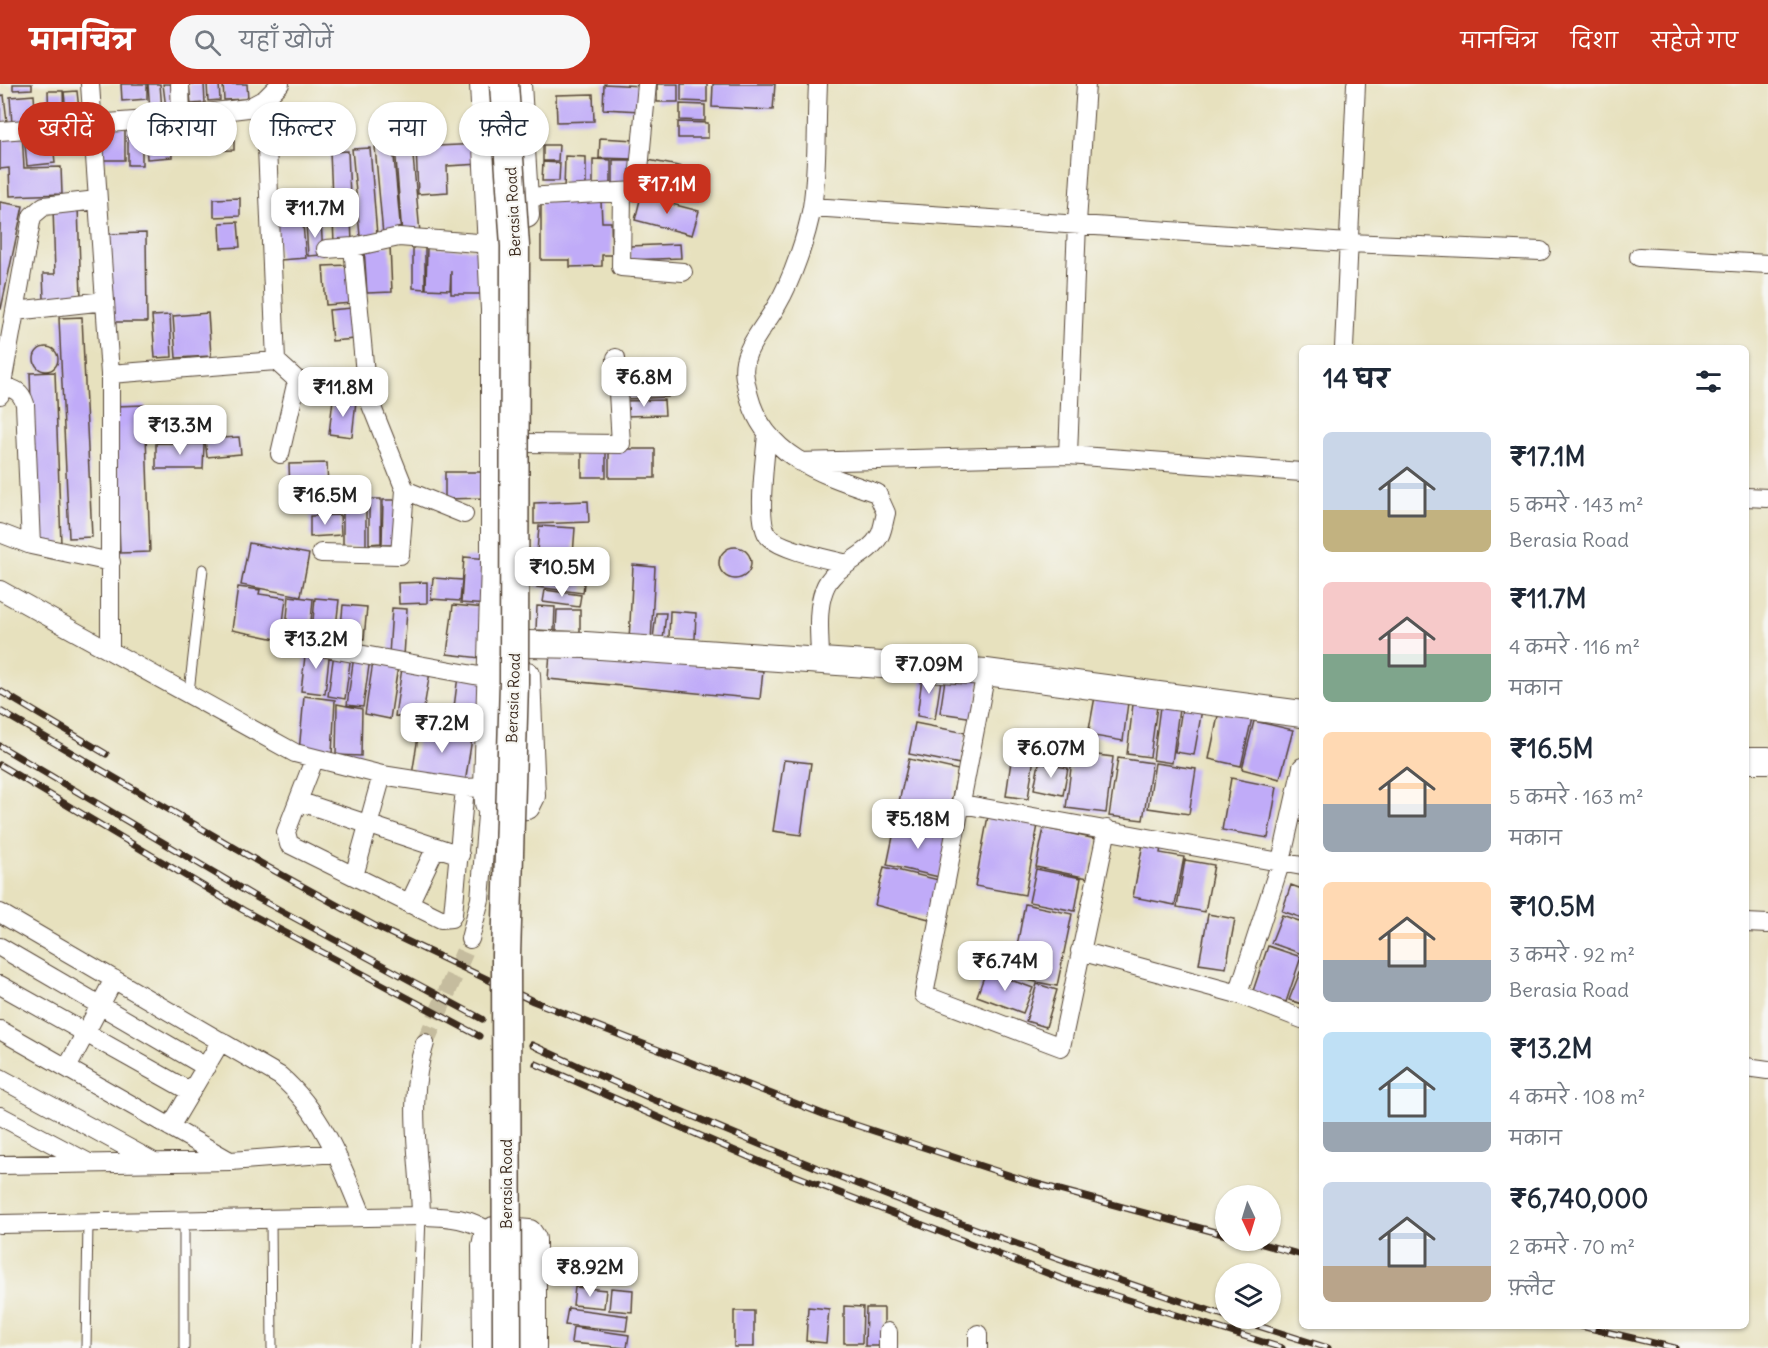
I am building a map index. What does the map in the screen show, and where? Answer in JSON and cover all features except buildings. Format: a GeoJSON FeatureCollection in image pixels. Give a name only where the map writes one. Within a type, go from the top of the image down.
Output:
{"type":"FeatureCollection","features":[{"type":"Feature","properties":{"kind":"main road","name":"Berasia Road"},"geometry":{"type":"LineString","coordinates":[[504,84],[515,246],[514,683],[506,956],[507,1348]]}},
{"type":"Feature","properties":{"kind":"street"},"geometry":{"type":"LineString","coordinates":[[90,84],[91,102]]}},
{"type":"Feature","properties":{"kind":"street"},"geometry":{"type":"LineString","coordinates":[[180,84],[181,102]]}},
{"type":"Feature","properties":{"kind":"street"},"geometry":{"type":"LineString","coordinates":[[237,109],[248,108],[265,99],[280,84]]}},
{"type":"Feature","properties":{"kind":"street"},"geometry":{"type":"LineString","coordinates":[[471,939],[480,899],[480,793],[490,678],[494,530],[494,310],[483,84]]}},
{"type":"Feature","properties":{"kind":"street"},"geometry":{"type":"LineString","coordinates":[[0,590],[110,648],[279,745],[314,760],[480,793],[498,807],[527,806],[532,796],[526,644],[525,197],[518,84]]}},
{"type":"Feature","properties":{"kind":"street"},"geometry":{"type":"LineString","coordinates":[[525,197],[637,191],[647,84]]}},
{"type":"Feature","properties":{"kind":"street"},"geometry":{"type":"LineString","coordinates":[[818,84],[812,207],[796,261],[779,303],[748,352],[743,374],[752,406],[767,433],[787,454],[814,471],[877,494],[886,513],[879,536],[834,574],[824,590],[820,610],[820,660]]}},
{"type":"Feature","properties":{"kind":"street"},"geometry":{"type":"LineString","coordinates":[[1068,455],[1077,223],[1086,84]]}},
{"type":"Feature","properties":{"kind":"street"},"geometry":{"type":"LineString","coordinates":[[1344,345],[1356,84]]}},
{"type":"Feature","properties":{"kind":"street"},"geometry":{"type":"LineString","coordinates":[[265,99],[276,361],[297,380],[367,395]]}},
{"type":"Feature","properties":{"kind":"street"},"geometry":{"type":"LineString","coordinates":[[0,131],[18,129]]}},
{"type":"Feature","properties":{"kind":"street"},"geometry":{"type":"LineString","coordinates":[[94,156],[110,374],[110,648]]}},
{"type":"Feature","properties":{"kind":"street"},"geometry":{"type":"LineString","coordinates":[[622,193],[621,267],[683,272]]}},
{"type":"Feature","properties":{"kind":"street"},"geometry":{"type":"LineString","coordinates":[[31,545],[25,404],[22,394],[14,388],[1,390],[30,223],[36,210],[44,206],[97,200]]}},
{"type":"Feature","properties":{"kind":"street"},"geometry":{"type":"LineString","coordinates":[[812,207],[1349,243],[1541,251]]}},
{"type":"Feature","properties":{"kind":"street"},"geometry":{"type":"LineString","coordinates":[[326,249],[353,247],[399,237],[491,244]]}},
{"type":"Feature","properties":{"kind":"street"},"geometry":{"type":"LineString","coordinates":[[321,553],[400,555],[405,490],[367,395],[353,247]]}},
{"type":"Feature","properties":{"kind":"street"},"geometry":{"type":"LineString","coordinates":[[1639,257],[1768,264]]}},
{"type":"Feature","properties":{"kind":"street"},"geometry":{"type":"LineString","coordinates":[[15,310],[105,301]]}},
{"type":"Feature","properties":{"kind":"street"},"geometry":{"type":"LineString","coordinates":[[525,443],[621,444],[616,358]]}},
{"type":"Feature","properties":{"kind":"street"},"geometry":{"type":"LineString","coordinates":[[110,374],[276,361]]}},
{"type":"Feature","properties":{"kind":"street"},"geometry":{"type":"LineString","coordinates":[[280,454],[297,380]]}},
{"type":"Feature","properties":{"kind":"street"},"geometry":{"type":"LineString","coordinates":[[767,433],[762,522],[768,536],[780,544],[847,564]]}},
{"type":"Feature","properties":{"kind":"street"},"geometry":{"type":"LineString","coordinates":[[800,462],[1068,455],[1299,472]]}},
{"type":"Feature","properties":{"kind":"street"},"geometry":{"type":"LineString","coordinates":[[405,490],[464,514]]}},
{"type":"Feature","properties":{"kind":"street"},"geometry":{"type":"LineString","coordinates":[[1749,497],[1768,498]]}},
{"type":"Feature","properties":{"kind":"street"},"geometry":{"type":"LineString","coordinates":[[0,533],[31,545],[111,562]]}},
{"type":"Feature","properties":{"kind":"street"},"geometry":{"type":"LineString","coordinates":[[304,644],[490,678]]}},
{"type":"Feature","properties":{"kind":"street"},"geometry":{"type":"LineString","coordinates":[[526,644],[585,645],[986,672],[1299,714]]}},
{"type":"Feature","properties":{"kind":"street"},"geometry":{"type":"LineString","coordinates":[[986,672],[924,994],[1061,1047],[1107,829]]}},
{"type":"Feature","properties":{"kind":"street"},"geometry":{"type":"LineString","coordinates":[[314,760],[286,832],[289,844],[441,919],[451,918],[460,855],[480,793]]}},
{"type":"Feature","properties":{"kind":"street"},"geometry":{"type":"LineString","coordinates":[[1749,760],[1768,760]]}},
{"type":"Feature","properties":{"kind":"street"},"geometry":{"type":"LineString","coordinates":[[354,876],[382,775]]}},
{"type":"Feature","properties":{"kind":"street"},"geometry":{"type":"LineString","coordinates":[[1238,994],[1281,861],[1299,780]]}},
{"type":"Feature","properties":{"kind":"street"},"geometry":{"type":"LineString","coordinates":[[298,801],[460,855]]}},
{"type":"Feature","properties":{"kind":"street"},"geometry":{"type":"LineString","coordinates":[[962,804],[1299,865]]}},
{"type":"Feature","properties":{"kind":"street"},"geometry":{"type":"LineString","coordinates":[[409,904],[436,847]]}},
{"type":"Feature","properties":{"kind":"street"},"geometry":{"type":"LineString","coordinates":[[0,913],[280,1076],[296,1089],[310,1107],[336,1153],[363,1217]]}},
{"type":"Feature","properties":{"kind":"street"},"geometry":{"type":"LineString","coordinates":[[1749,922],[1768,924]]}},
{"type":"Feature","properties":{"kind":"street"},"geometry":{"type":"LineString","coordinates":[[0,947],[206,1066]]}},
{"type":"Feature","properties":{"kind":"street"},"geometry":{"type":"LineString","coordinates":[[1080,951],[1238,994],[1299,1018]]}},
{"type":"Feature","properties":{"kind":"street"},"geometry":{"type":"LineString","coordinates":[[67,1068],[114,979]]}},
{"type":"Feature","properties":{"kind":"street"},"geometry":{"type":"LineString","coordinates":[[0,985],[191,1092]]}},
{"type":"Feature","properties":{"kind":"street"},"geometry":{"type":"LineString","coordinates":[[0,1030],[231,1161]]}},
{"type":"Feature","properties":{"kind":"street"},"geometry":{"type":"LineString","coordinates":[[170,1127],[221,1041]]}},
{"type":"Feature","properties":{"kind":"street"},"geometry":{"type":"LineString","coordinates":[[422,1216],[415,1108],[417,1065],[425,1043]]}},
{"type":"Feature","properties":{"kind":"street"},"geometry":{"type":"LineString","coordinates":[[1749,1067],[1768,1070]]}},
{"type":"Feature","properties":{"kind":"street"},"geometry":{"type":"LineString","coordinates":[[0,1078],[156,1163]]}},
{"type":"Feature","properties":{"kind":"street"},"geometry":{"type":"LineString","coordinates":[[0,1116],[90,1163]]}},
{"type":"Feature","properties":{"kind":"street"},"geometry":{"type":"LineString","coordinates":[[0,1134],[22,1128]]}},
{"type":"Feature","properties":{"kind":"street"},"geometry":{"type":"LineString","coordinates":[[0,1165],[231,1161],[336,1153]]}},
{"type":"Feature","properties":{"kind":"street"},"geometry":{"type":"LineString","coordinates":[[0,1224],[422,1216],[459,1217],[476,1223],[491,1233]]}},
{"type":"Feature","properties":{"kind":"street"},"geometry":{"type":"LineString","coordinates":[[486,1348],[485,1246],[487,1236],[494,1230],[529,1233],[532,1239],[533,1348]]}},
{"type":"Feature","properties":{"kind":"lane"},"geometry":{"type":"LineString","coordinates":[[189,692],[203,569]]}},
{"type":"Feature","properties":{"kind":"lane"},"geometry":{"type":"LineString","coordinates":[[416,1348],[422,1216]]}},
{"type":"Feature","properties":{"kind":"lane"},"geometry":{"type":"LineString","coordinates":[[271,1218],[272,1348]]}},
{"type":"Feature","properties":{"kind":"lane"},"geometry":{"type":"LineString","coordinates":[[184,1220],[184,1348]]}},
{"type":"Feature","properties":{"kind":"lane"},"geometry":{"type":"LineString","coordinates":[[86,1348],[88,1222]]}},
{"type":"Feature","properties":{"kind":"tunnel"},"geometry":{"type":"LineString","coordinates":[[425,1043],[470,939]]}},
{"type":"Feature","properties":{"kind":"railway"},"geometry":{"type":"LineString","coordinates":[[0,691],[106,754]]}},
{"type":"Feature","properties":{"kind":"railway"},"geometry":{"type":"LineString","coordinates":[[0,711],[264,865],[375,926],[533,1001],[828,1116],[1030,1182],[1215,1232]]}},
{"type":"Feature","properties":{"kind":"railway"},"geometry":{"type":"LineString","coordinates":[[0,746],[252,895],[482,1019]]}},
{"type":"Feature","properties":{"kind":"railway"},"geometry":{"type":"LineString","coordinates":[[0,765],[243,910],[479,1036]]}},
{"type":"Feature","properties":{"kind":"railway"},"geometry":{"type":"LineString","coordinates":[[532,1045],[702,1120],[875,1191],[1049,1256],[1215,1312]]}},
{"type":"Feature","properties":{"kind":"railway"},"geometry":{"type":"LineString","coordinates":[[536,1064],[765,1164],[1065,1280],[1282,1348]]}},
{"type":"Feature","properties":{"kind":"railway"},"geometry":{"type":"LineString","coordinates":[[1281,1249],[1299,1254]]}},
{"type":"Feature","properties":{"kind":"railway"},"geometry":{"type":"LineString","coordinates":[[1268,1329],[1328,1348]]}},
{"type":"Feature","properties":{"kind":"railway"},"geometry":{"type":"LineString","coordinates":[[1594,1329],[1675,1348]]}}]}
